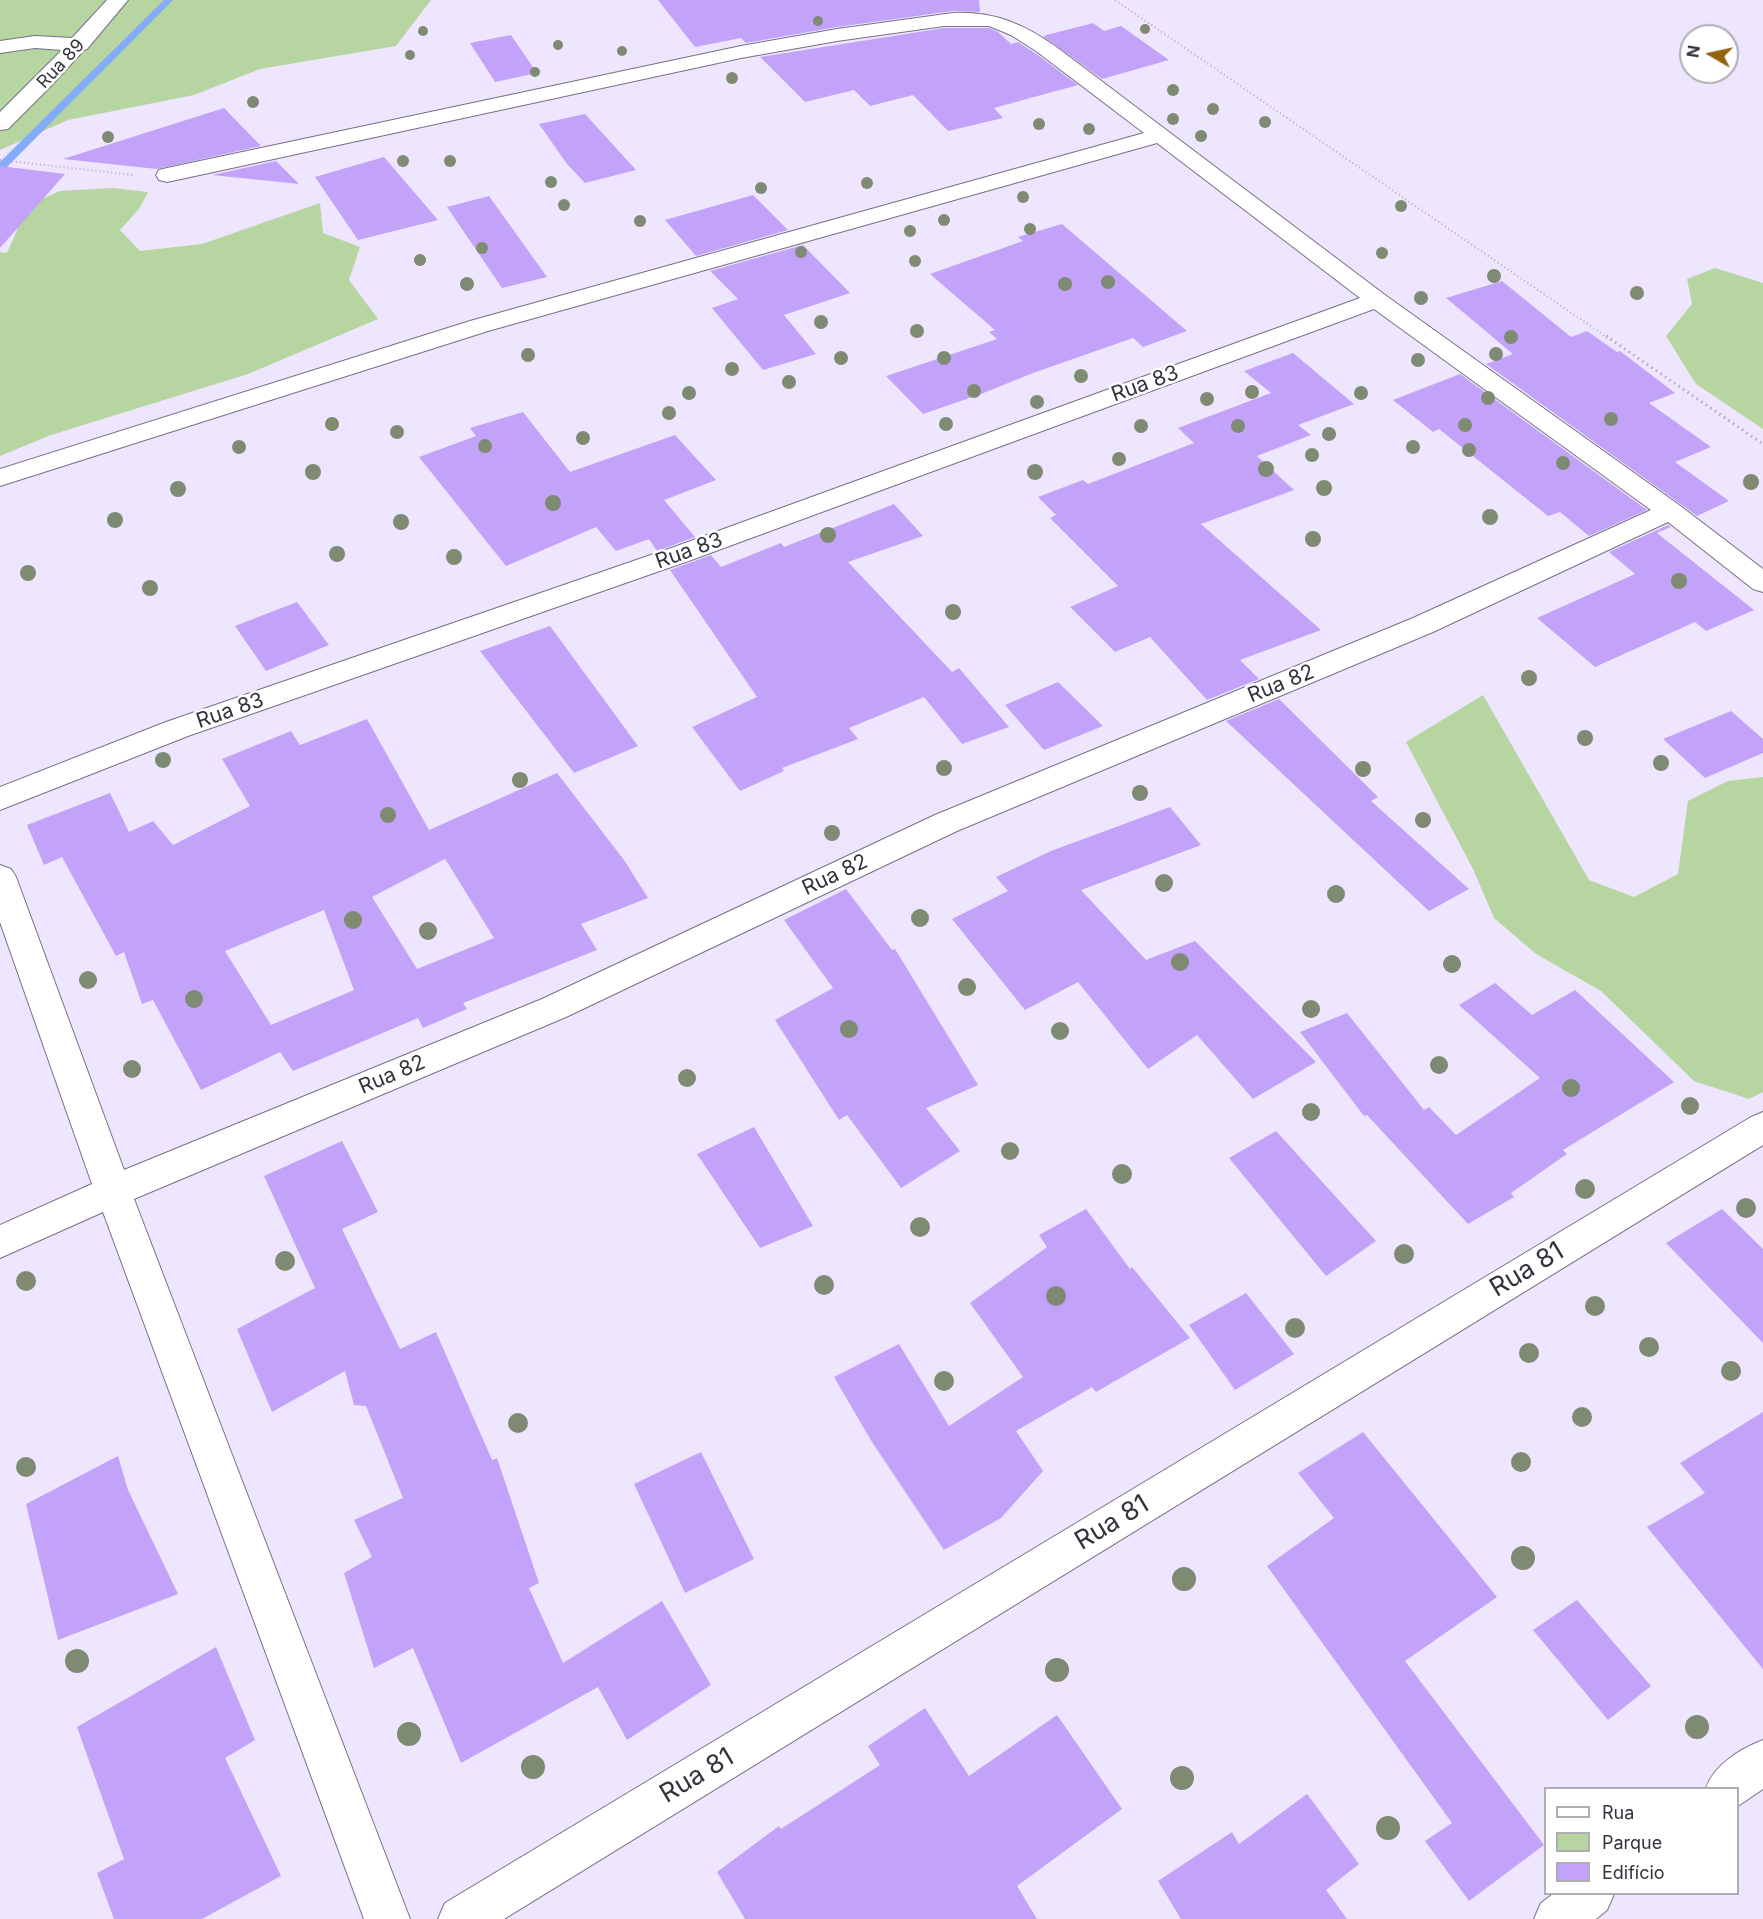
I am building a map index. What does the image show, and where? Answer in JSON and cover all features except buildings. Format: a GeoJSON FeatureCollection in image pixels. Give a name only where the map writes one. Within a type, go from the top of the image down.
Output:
{"type":"FeatureCollection","features":[{"type":"Feature","properties":{"kind":"street","name":"Rua 89"},"geometry":{"type":"LineString","coordinates":[[0,124],[80,45],[118,0]]}},
{"type":"Feature","properties":{"kind":"street"},"geometry":{"type":"LineString","coordinates":[[167,175],[602,80],[757,49],[878,28],[978,19],[1002,22],[1020,31],[1377,300],[1671,511],[1763,583]]}},
{"type":"Feature","properties":{"kind":"street"},"geometry":{"type":"LineString","coordinates":[[0,46],[35,42],[80,45]]}},
{"type":"Feature","properties":{"kind":"street"},"geometry":{"type":"LineString","coordinates":[[0,478],[479,326],[1158,136]]}},
{"type":"Feature","properties":{"kind":"street","name":"Rua 83"},"geometry":{"type":"LineString","coordinates":[[0,799],[177,729],[684,553],[1377,300]]}},
{"type":"Feature","properties":{"kind":"street","name":"Rua 82"},"geometry":{"type":"LineString","coordinates":[[0,1242],[113,1191],[554,1008],[946,823],[1423,625],[1671,511]]}},
{"type":"Feature","properties":{"kind":"street"},"geometry":{"type":"LineString","coordinates":[[0,877],[113,1191],[387,1919]]}},
{"type":"Feature","properties":{"kind":"street","name":"Rua 81"},"geometry":{"type":"LineString","coordinates":[[461,1919],[1763,1127]]}},
{"type":"Feature","properties":{"kind":"street"},"geometry":{"type":"LineString","coordinates":[[1729,1787],[1763,1762]]}},
{"type":"Feature","properties":{"kind":"street"},"geometry":{"type":"LineString","coordinates":[[1557,1919],[1588,1895]]}},
{"type":"Feature","properties":{"kind":"path"},"geometry":{"type":"LineString","coordinates":[[1115,0],[1763,444]]}},
{"type":"Feature","properties":{"kind":"path"},"geometry":{"type":"LineString","coordinates":[[0,160],[136,175],[167,175]]}},
{"type":"Feature","properties":{"kind":"green space"},"geometry":{"type":"Polygon","coordinates":[[[0,0],[431,0],[396,46],[260,69],[194,95],[68,120],[0,150],[0,0]]]}},
{"type":"Feature","properties":{"kind":"green space"},"geometry":{"type":"Polygon","coordinates":[[[113,188],[148,192],[139,209],[120,230],[140,251],[202,244],[320,203],[323,233],[360,247],[349,280],[378,319],[248,374],[51,435],[0,456],[0,252],[7,253],[17,230],[21,208],[60,191],[113,188]]]}},
{"type":"Feature","properties":{"kind":"green space"},"geometry":{"type":"Polygon","coordinates":[[[1715,268],[1763,283],[1763,429],[1696,384],[1666,336],[1692,304],[1687,279],[1715,268]]]}},
{"type":"Feature","properties":{"kind":"green space"},"geometry":{"type":"Polygon","coordinates":[[[1483,695],[1589,880],[1634,897],[1678,874],[1688,801],[1728,781],[1763,777],[1763,1092],[1749,1099],[1694,1081],[1601,991],[1536,954],[1494,918],[1473,869],[1406,742],[1483,695]]]}},
{"type":"Feature","properties":{"kind":"waterway"},"geometry":{"type":"LineString","coordinates":[[0,168],[169,0]]}}]}
